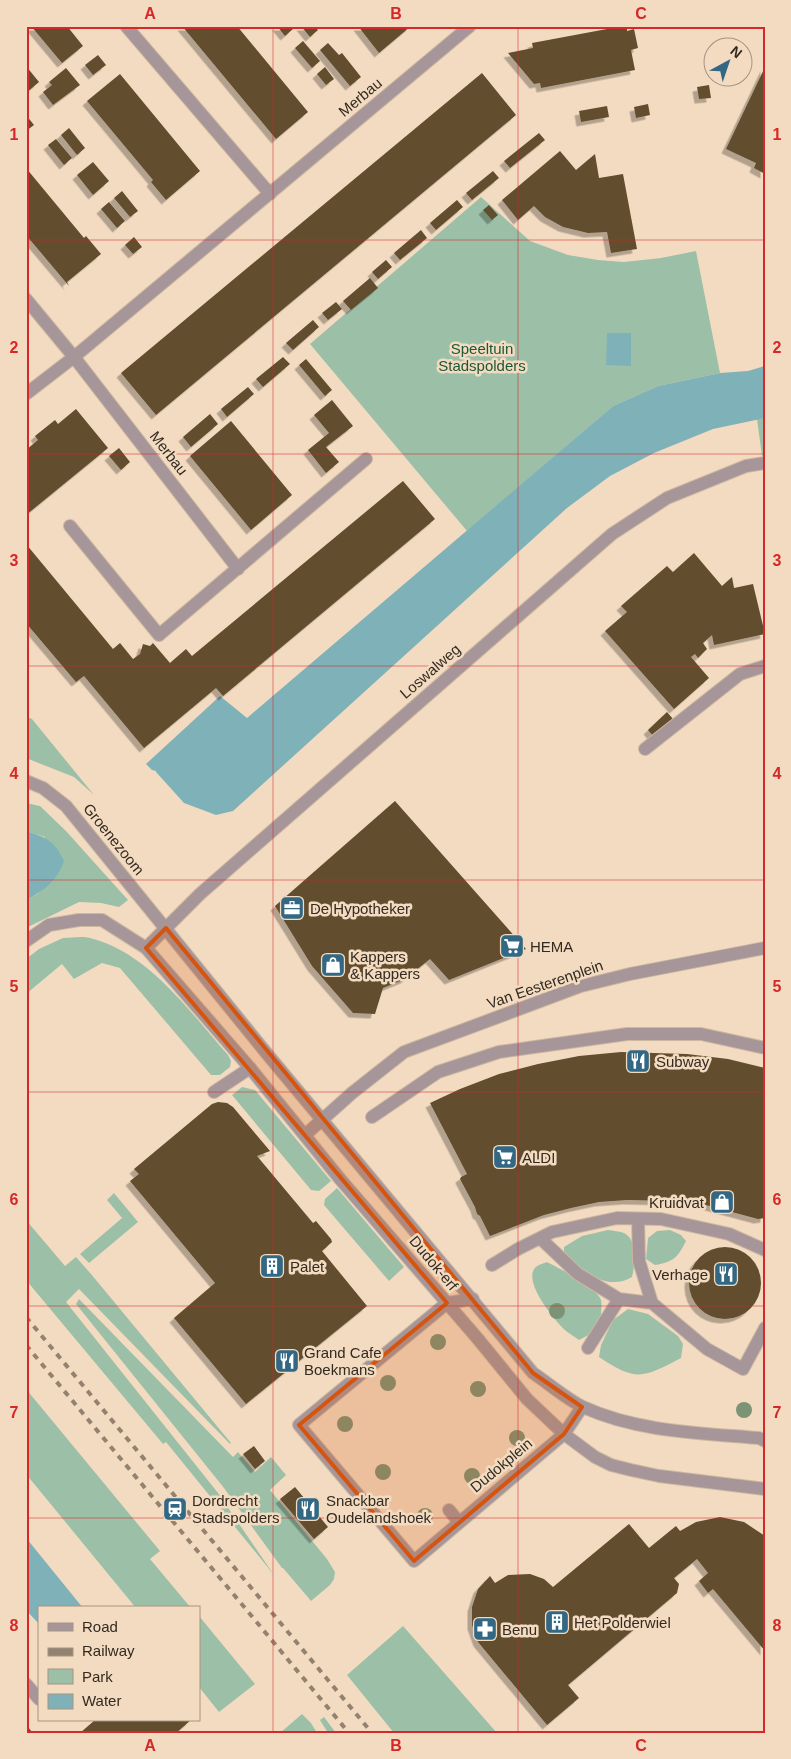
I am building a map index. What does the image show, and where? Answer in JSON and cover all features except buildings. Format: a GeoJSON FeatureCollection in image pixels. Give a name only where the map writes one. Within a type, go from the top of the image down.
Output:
{"type":"FeatureCollection","features":[{"type":"Feature","properties":{"kind":"street"},"geometry":{"type":"LineString","coordinates":[[126,26],[270,194]]}},
{"type":"Feature","properties":{"kind":"street","name":"Merbau"},"geometry":{"type":"LineString","coordinates":[[26,394],[270,194],[470,26]]}},
{"type":"Feature","properties":{"kind":"street","name":"Merbau"},"geometry":{"type":"LineString","coordinates":[[26,299],[74,356],[238,569]]}},
{"type":"Feature","properties":{"kind":"street"},"geometry":{"type":"LineString","coordinates":[[70,526],[159,635],[366,459]]}},
{"type":"Feature","properties":{"kind":"street","name":"Loswalweg"},"geometry":{"type":"LineString","coordinates":[[146,948],[200,894],[612,534],[667,498],[746,466],[765,463]]}},
{"type":"Feature","properties":{"kind":"street"},"geometry":{"type":"LineString","coordinates":[[645,749],[740,674],[765,666]]}},
{"type":"Feature","properties":{"kind":"street","name":"Groenezoom"},"geometry":{"type":"LineString","coordinates":[[26,781],[43,788],[66,806],[166,928]]}},
{"type":"Feature","properties":{"kind":"street"},"geometry":{"type":"LineString","coordinates":[[26,941],[49,925],[79,920],[102,920],[146,948]]}},
{"type":"Feature","properties":{"kind":"street","name":"Dudok-erf"},"geometry":{"type":"LineString","coordinates":[[166,928],[322,1120],[533,1373],[582,1407],[634,1424],[668,1430],[759,1438],[765,1441]]}},
{"type":"Feature","properties":{"kind":"street","name":"Dudok-erf"},"geometry":{"type":"LineString","coordinates":[[146,948],[250,1068],[527,1399],[564,1434],[595,1457],[611,1465],[659,1476],[765,1489]]}},
{"type":"Feature","properties":{"kind":"street","name":"Van Eesterenplein"},"geometry":{"type":"LineString","coordinates":[[305,1135],[352,1093],[404,1052],[581,986],[630,974],[765,948]]}},
{"type":"Feature","properties":{"kind":"street"},"geometry":{"type":"LineString","coordinates":[[372,1116],[438,1072],[499,1052],[627,1034],[701,1034],[765,1048]]}},
{"type":"Feature","properties":{"kind":"street"},"geometry":{"type":"LineString","coordinates":[[214,1092],[250,1068]]}},
{"type":"Feature","properties":{"kind":"street"},"geometry":{"type":"LineString","coordinates":[[492,1265],[552,1232],[617,1218],[661,1219],[729,1234],[765,1250]]}},
{"type":"Feature","properties":{"kind":"street"},"geometry":{"type":"LineString","coordinates":[[638,1219],[638,1261],[652,1303],[707,1349],[743,1369],[765,1328]]}},
{"type":"Feature","properties":{"kind":"street"},"geometry":{"type":"LineString","coordinates":[[540,1238],[578,1274],[620,1299],[652,1303]]}},
{"type":"Feature","properties":{"kind":"street"},"geometry":{"type":"LineString","coordinates":[[447,1303],[473,1299]]}},
{"type":"Feature","properties":{"kind":"street"},"geometry":{"type":"LineString","coordinates":[[588,1348],[620,1299]]}},
{"type":"Feature","properties":{"kind":"street","name":"Dudokplein"},"geometry":{"type":"LineString","coordinates":[[447,1303],[299,1425],[414,1561],[564,1434],[582,1407]]}},
{"type":"Feature","properties":{"kind":"street"},"geometry":{"type":"LineString","coordinates":[[448,1510],[459,1522]]}},
{"type":"Feature","properties":{"kind":"street"},"geometry":{"type":"LineString","coordinates":[[26,1684],[38,1698]]}},
{"type":"Feature","properties":{"kind":"highlighted area"},"geometry":{"type":"Polygon","coordinates":[[[166,928],[533,1373],[582,1407],[564,1434],[414,1561],[299,1425],[447,1303],[146,948],[166,928]]]}},
{"type":"Feature","properties":{"kind":"green space","name":"Speeltuin Stadspolders"},"geometry":{"type":"Polygon","coordinates":[[[481,197],[530,241],[568,255],[624,262],[661,258],[696,251],[720,373],[658,386],[613,406],[467,531],[310,344],[481,197]]]}},
{"type":"Feature","properties":{"kind":"green space"},"geometry":{"type":"Polygon","coordinates":[[[765,418],[765,455],[762,456],[757,419],[765,418]]]}},
{"type":"Feature","properties":{"kind":"green space"},"geometry":{"type":"Polygon","coordinates":[[[26,716],[32,719],[94,795],[74,777],[26,758],[26,716]]]}},
{"type":"Feature","properties":{"kind":"green space"},"geometry":{"type":"Polygon","coordinates":[[[26,803],[40,806],[66,831],[128,900],[119,907],[101,903],[79,902],[26,928],[26,900],[39,893],[45,837],[26,831],[26,803]]]}},
{"type":"Feature","properties":{"kind":"green space"},"geometry":{"type":"Polygon","coordinates":[[[87,937],[111,945],[131,956],[167,986],[183,1003],[228,1055],[231,1061],[230,1067],[220,1075],[211,1075],[120,968],[102,963],[74,979],[62,964],[26,994],[26,959],[39,949],[63,938],[87,937]]]}},
{"type":"Feature","properties":{"kind":"green space"},"geometry":{"type":"Polygon","coordinates":[[[242,1087],[255,1090],[331,1181],[319,1191],[311,1190],[232,1095],[242,1087]]]}},
{"type":"Feature","properties":{"kind":"green space"},"geometry":{"type":"Polygon","coordinates":[[[337,1188],[404,1267],[389,1281],[324,1205],[325,1199],[337,1188]]]}},
{"type":"Feature","properties":{"kind":"green space"},"geometry":{"type":"Polygon","coordinates":[[[114,1193],[138,1222],[89,1263],[80,1254],[122,1218],[107,1200],[114,1193]]]}},
{"type":"Feature","properties":{"kind":"green space"},"geometry":{"type":"Polygon","coordinates":[[[26,1220],[65,1266],[76,1257],[231,1443],[79,1289],[66,1302],[218,1493],[274,1575],[166,1442],[163,1444],[26,1280],[26,1220]]]}},
{"type":"Feature","properties":{"kind":"green space"},"geometry":{"type":"Polygon","coordinates":[[[608,1230],[624,1233],[632,1241],[634,1266],[632,1277],[623,1281],[604,1281],[595,1277],[570,1260],[564,1253],[564,1247],[582,1236],[608,1230]]]}},
{"type":"Feature","properties":{"kind":"green space"},"geometry":{"type":"Polygon","coordinates":[[[670,1230],[681,1235],[686,1241],[675,1258],[655,1265],[646,1259],[648,1238],[657,1231],[670,1230]]]}},
{"type":"Feature","properties":{"kind":"green space"},"geometry":{"type":"Polygon","coordinates":[[[547,1262],[585,1284],[598,1295],[601,1300],[601,1316],[597,1329],[591,1334],[579,1340],[566,1331],[541,1300],[533,1281],[533,1273],[537,1266],[547,1262]]]}},
{"type":"Feature","properties":{"kind":"green space"},"geometry":{"type":"Polygon","coordinates":[[[79,1299],[233,1457],[238,1452],[255,1472],[271,1457],[286,1475],[270,1490],[327,1559],[335,1572],[334,1579],[330,1585],[311,1601],[282,1568],[224,1488],[76,1304],[79,1299]]]}},
{"type":"Feature","properties":{"kind":"green space"},"geometry":{"type":"Polygon","coordinates":[[[628,1309],[648,1314],[678,1336],[683,1344],[681,1358],[648,1373],[631,1374],[622,1371],[599,1357],[601,1345],[613,1320],[628,1309]]]}},
{"type":"Feature","properties":{"kind":"green space"},"geometry":{"type":"Polygon","coordinates":[[[26,1389],[160,1551],[150,1559],[189,1606],[134,1606],[26,1474],[26,1389]]]}},
{"type":"Feature","properties":{"kind":"green space"},"geometry":{"type":"Polygon","coordinates":[[[200,1617],[255,1684],[219,1712],[200,1688],[200,1617]]]}},
{"type":"Feature","properties":{"kind":"green space"},"geometry":{"type":"Polygon","coordinates":[[[403,1626],[497,1733],[394,1733],[347,1675],[403,1626]]]}},
{"type":"Feature","properties":{"kind":"green space"},"geometry":{"type":"Polygon","coordinates":[[[302,1714],[317,1733],[280,1733],[302,1714]]]}},
{"type":"Feature","properties":{"kind":"green space"},"geometry":{"type":"Polygon","coordinates":[[[324,1717],[336,1733],[328,1733],[320,1720],[324,1717]]]}},
{"type":"Feature","properties":{"kind":"water"},"geometry":{"type":"Polygon","coordinates":[[[607,333],[631,333],[631,366],[606,365],[607,333]]]}},
{"type":"Feature","properties":{"kind":"water"},"geometry":{"type":"Polygon","coordinates":[[[765,366],[765,418],[713,429],[654,453],[610,476],[567,508],[233,811],[216,815],[184,803],[156,771],[146,764],[220,696],[247,718],[613,406],[658,386],[720,373],[748,371],[765,366]]]}},
{"type":"Feature","properties":{"kind":"water"},"geometry":{"type":"Polygon","coordinates":[[[26,831],[39,835],[53,844],[64,861],[58,874],[50,884],[26,900],[26,831]]]}},
{"type":"Feature","properties":{"kind":"water"},"geometry":{"type":"Polygon","coordinates":[[[26,1538],[81,1606],[38,1606],[38,1623],[26,1610],[26,1538]]]}},
{"type":"Feature","properties":{"kind":"railway"},"geometry":{"type":"LineString","coordinates":[[26,1317],[372,1733]]}},
{"type":"Feature","properties":{"kind":"railway"},"geometry":{"type":"LineString","coordinates":[[26,1345],[349,1733]]}},
{"type":"Feature","properties":{"kind":"place","name":"De Hypotheker"},"geometry":{"type":"Point","coordinates":[292,908]}},
{"type":"Feature","properties":{"kind":"place","name":"HEMA"},"geometry":{"type":"Point","coordinates":[512,946]}},
{"type":"Feature","properties":{"kind":"place","name":"Kappers & Kappers"},"geometry":{"type":"Point","coordinates":[333,965]}},
{"type":"Feature","properties":{"kind":"place","name":"Subway"},"geometry":{"type":"Point","coordinates":[638,1061]}},
{"type":"Feature","properties":{"kind":"place","name":"ALDI"},"geometry":{"type":"Point","coordinates":[505,1157]}},
{"type":"Feature","properties":{"kind":"place","name":"Kruidvat"},"geometry":{"type":"Point","coordinates":[722,1202]}},
{"type":"Feature","properties":{"kind":"place","name":"Palet"},"geometry":{"type":"Point","coordinates":[272,1266]}},
{"type":"Feature","properties":{"kind":"place","name":"Verhage"},"geometry":{"type":"Point","coordinates":[726,1274]}},
{"type":"Feature","properties":{"kind":"place","name":"Grand Cafe Boekmans"},"geometry":{"type":"Point","coordinates":[287,1361]}},
{"type":"Feature","properties":{"kind":"place","name":"Dordrecht Stadspolders"},"geometry":{"type":"Point","coordinates":[175,1509]}},
{"type":"Feature","properties":{"kind":"place","name":"Snackbar Oudelandshoek"},"geometry":{"type":"Point","coordinates":[308,1509]}},
{"type":"Feature","properties":{"kind":"place","name":"Het Polderwiel"},"geometry":{"type":"Point","coordinates":[557,1622]}},
{"type":"Feature","properties":{"kind":"place","name":"Benu"},"geometry":{"type":"Point","coordinates":[485,1629]}}]}
